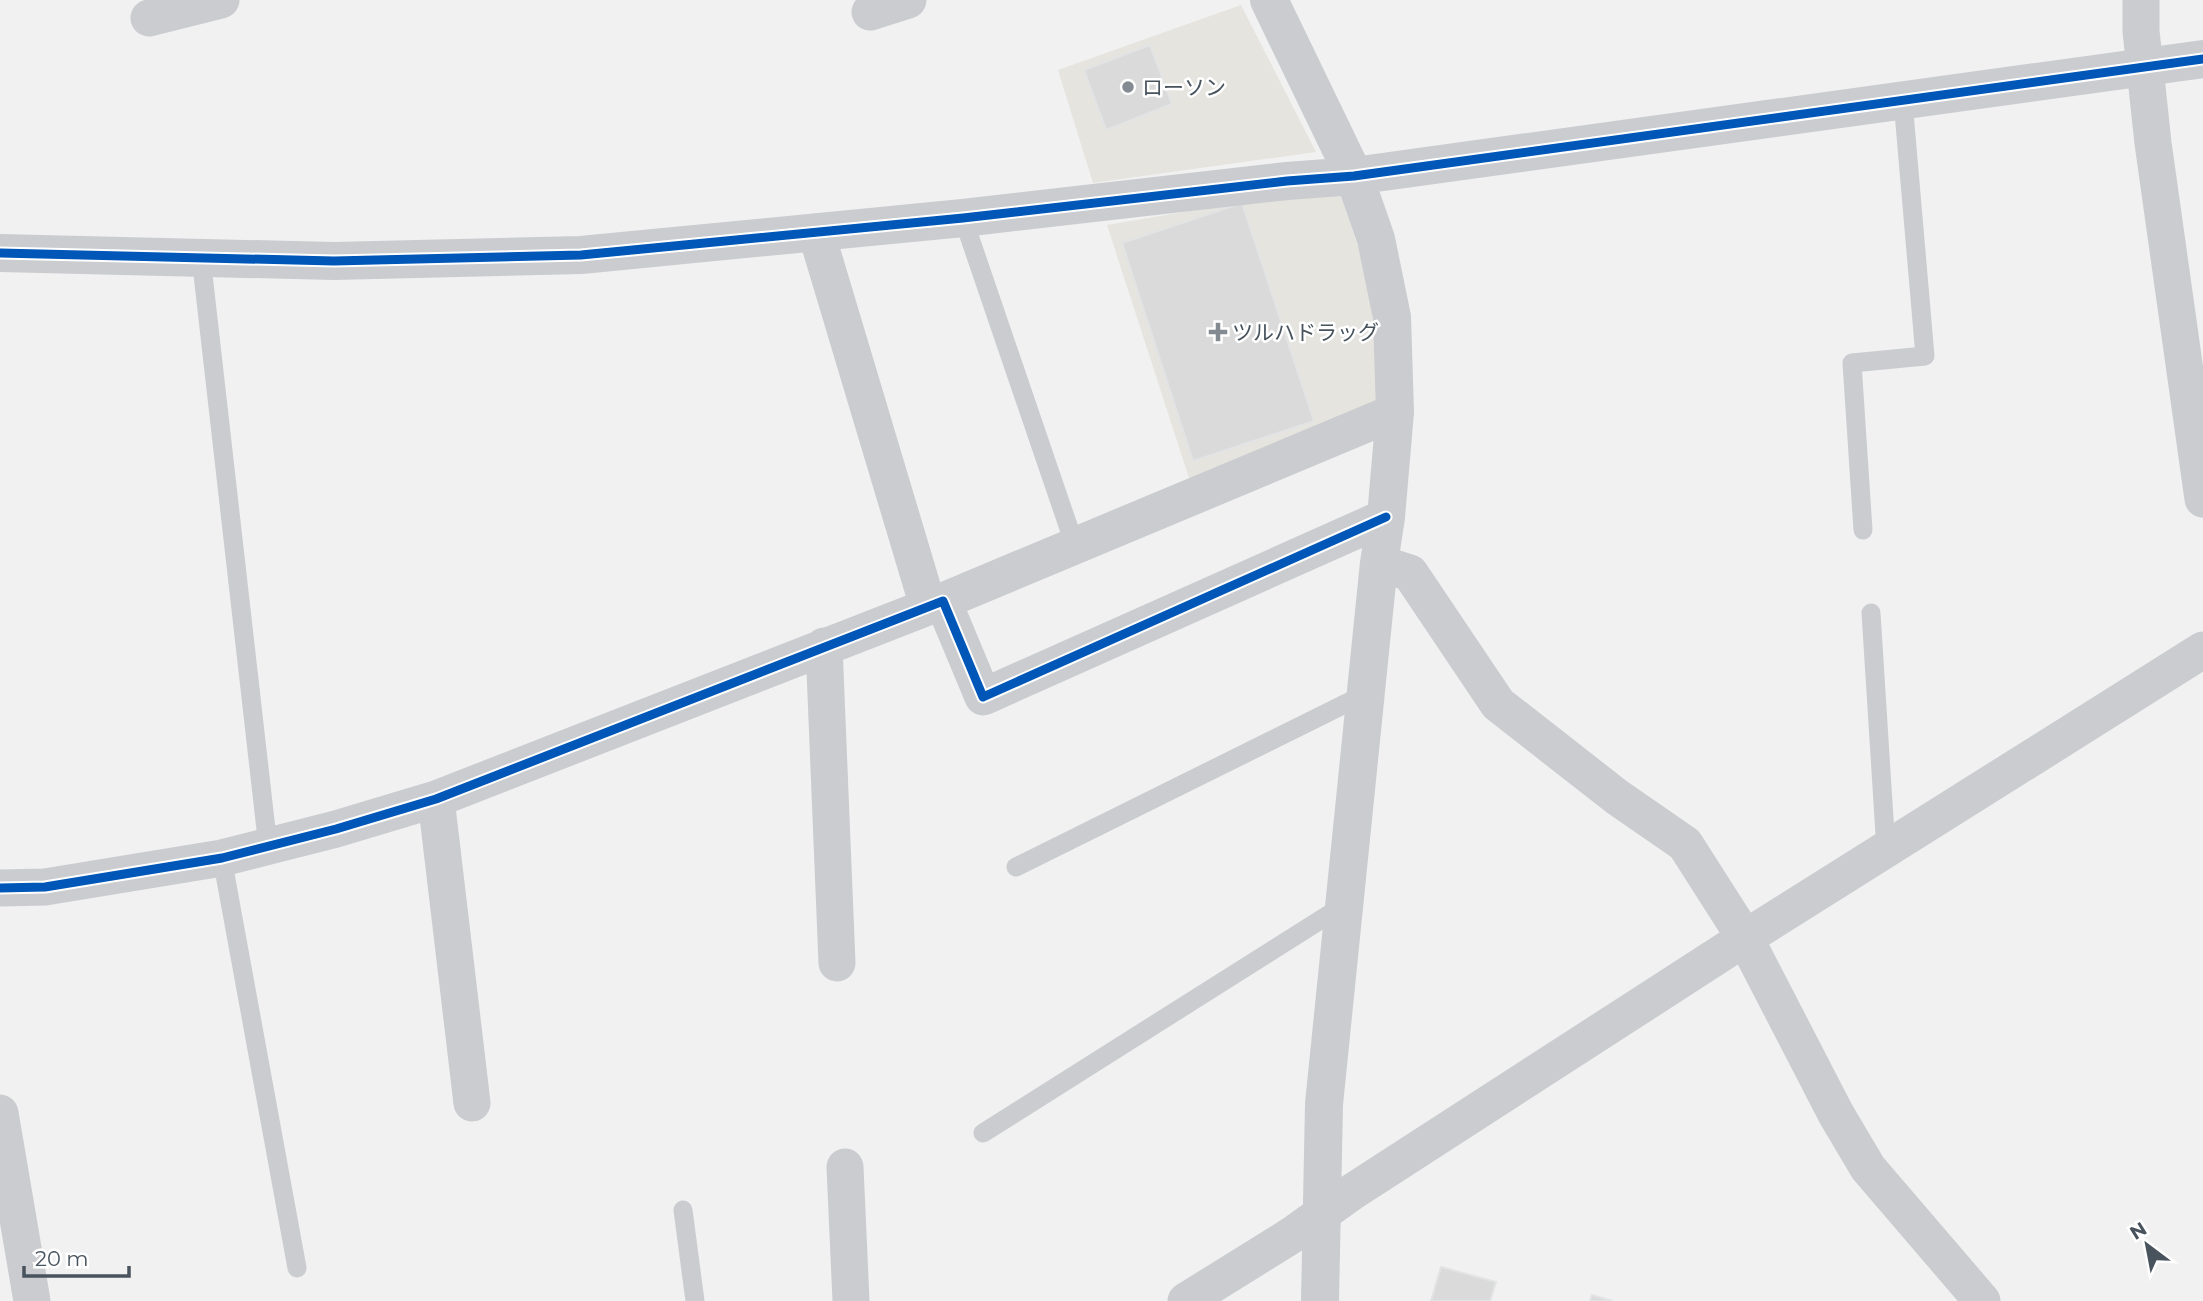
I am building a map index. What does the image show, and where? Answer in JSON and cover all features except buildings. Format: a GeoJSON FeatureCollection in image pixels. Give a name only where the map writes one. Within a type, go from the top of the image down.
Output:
{"type":"FeatureCollection","features":[{"type":"Feature","properties":{"kind":"street"},"geometry":{"type":"LineString","coordinates":[[149,18],[221,0]]}},
{"type":"Feature","properties":{"kind":"street"},"geometry":{"type":"LineString","coordinates":[[870,12],[908,0]]}},
{"type":"Feature","properties":{"kind":"street"},"geometry":{"type":"LineString","coordinates":[[1269,0],[1354,176],[1376,239],[1392,317],[1395,412],[1386,517],[1379,563],[1324,1104],[1320,1301]]}},
{"type":"Feature","properties":{"kind":"street"},"geometry":{"type":"LineString","coordinates":[[2141,0],[2140,32],[2155,157],[2203,499]]}},
{"type":"Feature","properties":{"kind":"street"},"geometry":{"type":"LineString","coordinates":[[0,253],[334,261],[581,255],[1354,176],[2203,60]]}},
{"type":"Feature","properties":{"kind":"street"},"geometry":{"type":"LineString","coordinates":[[816,232],[935,603],[983,697],[1386,517]]}},
{"type":"Feature","properties":{"kind":"street"},"geometry":{"type":"LineString","coordinates":[[0,888],[45,887],[222,858],[336,830],[436,799],[935,603],[1395,412]]}},
{"type":"Feature","properties":{"kind":"street"},"geometry":{"type":"LineString","coordinates":[[1379,563],[1410,573],[1498,704],[1617,797],[1685,844],[1745,938],[1836,1114],[1868,1168],[1982,1301]]}},
{"type":"Feature","properties":{"kind":"street"},"geometry":{"type":"LineString","coordinates":[[824,646],[837,963]]}},
{"type":"Feature","properties":{"kind":"street"},"geometry":{"type":"LineString","coordinates":[[1186,1301],[1292,1235],[1745,938],[2203,650]]}},
{"type":"Feature","properties":{"kind":"street"},"geometry":{"type":"LineString","coordinates":[[436,799],[472,1103]]}},
{"type":"Feature","properties":{"kind":"street"},"geometry":{"type":"LineString","coordinates":[[0,1115],[32,1301]]}},
{"type":"Feature","properties":{"kind":"street"},"geometry":{"type":"LineString","coordinates":[[845,1167],[851,1301]]}},
{"type":"Feature","properties":{"kind":"lane"},"geometry":{"type":"LineString","coordinates":[[1863,530],[1852,363],[1925,356],[1903,101]]}},
{"type":"Feature","properties":{"kind":"lane"},"geometry":{"type":"LineString","coordinates":[[963,218],[1074,546]]}},
{"type":"Feature","properties":{"kind":"lane"},"geometry":{"type":"LineString","coordinates":[[201,257],[268,847]]}},
{"type":"Feature","properties":{"kind":"lane"},"geometry":{"type":"LineString","coordinates":[[1871,613],[1886,850]]}},
{"type":"Feature","properties":{"kind":"lane"},"geometry":{"type":"LineString","coordinates":[[1016,867],[1367,693]]}},
{"type":"Feature","properties":{"kind":"lane"},"geometry":{"type":"LineString","coordinates":[[222,858],[297,1268]]}},
{"type":"Feature","properties":{"kind":"lane"},"geometry":{"type":"LineString","coordinates":[[983,1133],[1344,905]]}},
{"type":"Feature","properties":{"kind":"lane"},"geometry":{"type":"LineString","coordinates":[[683,1210],[695,1301]]}},
{"type":"Feature","properties":{"kind":"shaded area"},"geometry":{"type":"Polygon","coordinates":[[[1241,5],[1316,152],[1093,183],[1058,70],[1241,5]]]}},
{"type":"Feature","properties":{"kind":"shaded area"},"geometry":{"type":"Polygon","coordinates":[[[1339,190],[1365,267],[1379,358],[1381,404],[1190,481],[1107,225],[1290,194],[1339,190]]]}},
{"type":"Feature","properties":{"kind":"cycle path"},"geometry":{"type":"LineString","coordinates":[[0,253],[334,261],[581,255],[1354,176],[2203,59]]}},
{"type":"Feature","properties":{"kind":"cycle path"},"geometry":{"type":"LineString","coordinates":[[0,888],[45,887],[222,858],[336,829],[436,799],[943,601],[983,697],[1386,517]]}},
{"type":"Feature","properties":{"kind":"place","name":"ローソン"},"geometry":{"type":"Point","coordinates":[1128,87]}},
{"type":"Feature","properties":{"kind":"place","name":"ツルハドラッグ"},"geometry":{"type":"Point","coordinates":[1218,332]}}]}
